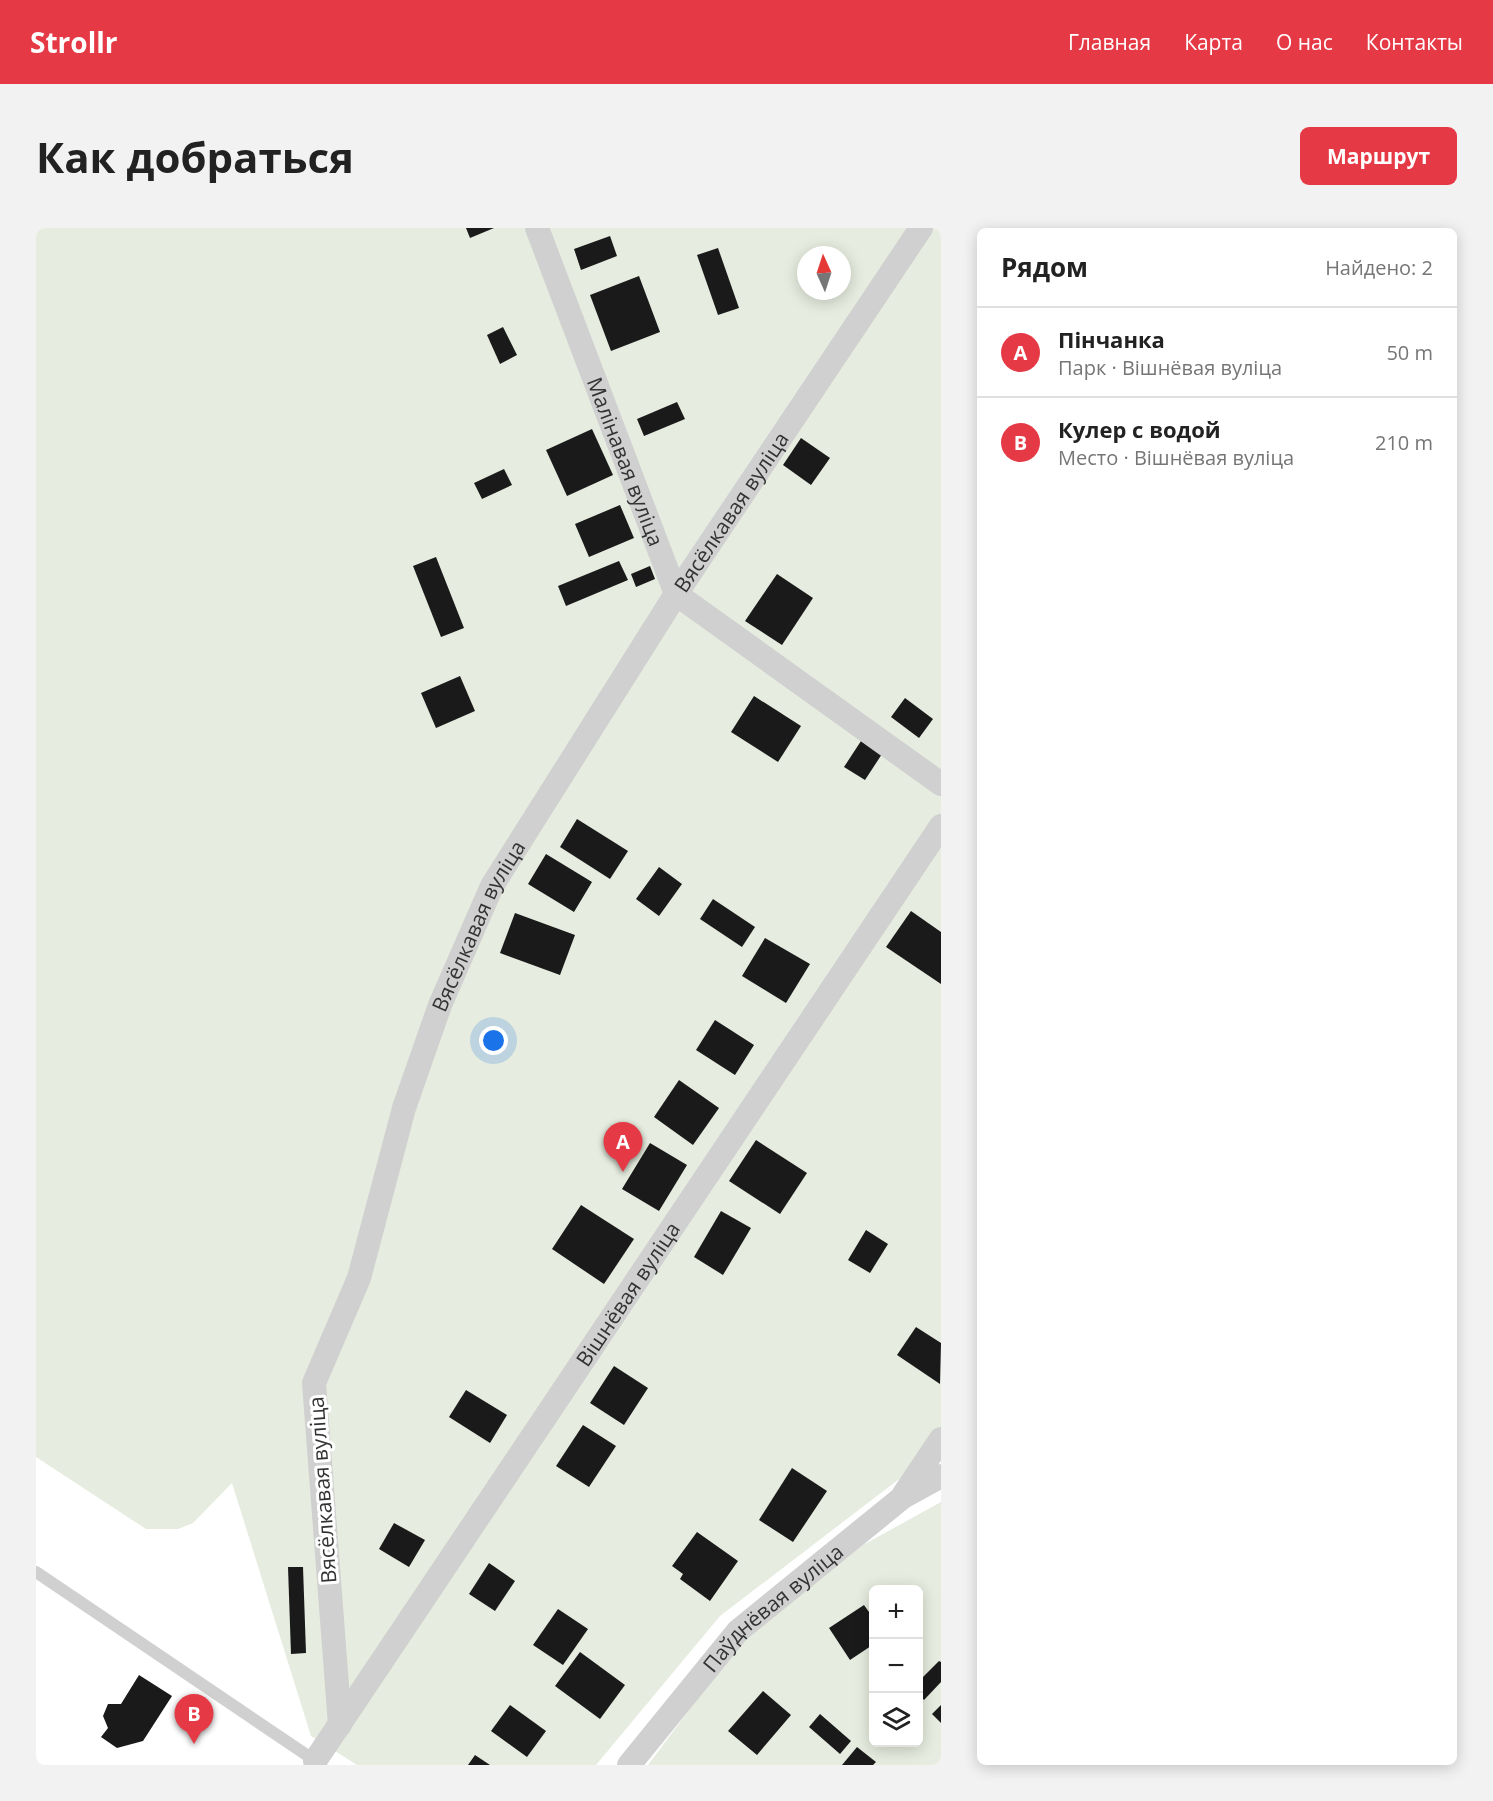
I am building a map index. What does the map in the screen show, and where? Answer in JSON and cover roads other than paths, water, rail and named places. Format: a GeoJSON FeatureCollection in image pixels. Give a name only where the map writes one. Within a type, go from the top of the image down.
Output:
{"type":"FeatureCollection","features":[{"type":"Feature","properties":{"kind":"street","name":"Малінавая вуліца"},"geometry":{"type":"LineString","coordinates":[[537,228],[676,594]]}},
{"type":"Feature","properties":{"kind":"street","name":"Вясёлкавая вуліца"},"geometry":{"type":"LineString","coordinates":[[340,1725],[314,1383],[359,1278],[404,1108],[440,1005],[492,886],[676,594],[921,228]]}},
{"type":"Feature","properties":{"kind":"street"},"geometry":{"type":"LineString","coordinates":[[676,594],[941,784]]}},
{"type":"Feature","properties":{"kind":"street","name":"Вішнёвая вуліца"},"geometry":{"type":"LineString","coordinates":[[318,1763],[340,1725],[941,826]]}},
{"type":"Feature","properties":{"kind":"street"},"geometry":{"type":"LineString","coordinates":[[903,1497],[941,1439]]}},
{"type":"Feature","properties":{"kind":"street","name":"Паўднёвая вуліца"},"geometry":{"type":"LineString","coordinates":[[630,1765],[738,1631],[903,1497],[941,1476]]}},
{"type":"Feature","properties":{"kind":"lane"},"geometry":{"type":"LineString","coordinates":[[36,1572],[318,1763]]}},
{"type":"Feature","properties":{"kind":"place","name":"Пінчанка"},"geometry":{"type":"Point","coordinates":[623,1172]}},
{"type":"Feature","properties":{"kind":"place","name":"Кулер с водой"},"geometry":{"type":"Point","coordinates":[194,1744]}}]}
